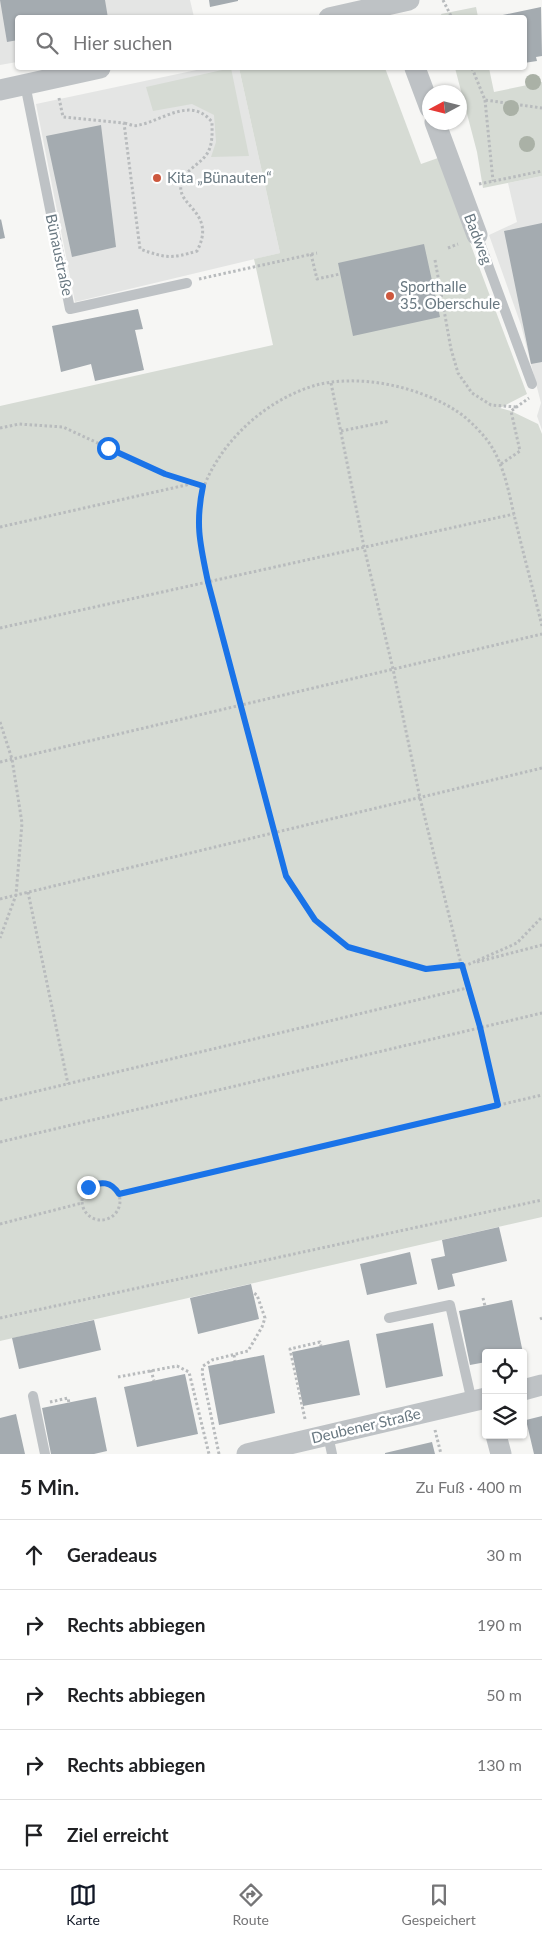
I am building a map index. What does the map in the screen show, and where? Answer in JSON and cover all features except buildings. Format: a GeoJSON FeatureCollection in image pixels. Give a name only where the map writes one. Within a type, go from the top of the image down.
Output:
{"type":"FeatureCollection","features":[{"type":"Feature","properties":{"kind":"street"},"geometry":{"type":"LineString","coordinates":[[348,15],[400,7]]}},
{"type":"Feature","properties":{"kind":"street"},"geometry":{"type":"LineString","coordinates":[[0,90],[90,70]]}},
{"type":"Feature","properties":{"kind":"street"},"geometry":{"type":"LineString","coordinates":[[416,70],[422,87]]}},
{"type":"Feature","properties":{"kind":"street","name":"Badweg"},"geometry":{"type":"LineString","coordinates":[[438,130],[477,235]]}},
{"type":"Feature","properties":{"kind":"street"},"geometry":{"type":"LineString","coordinates":[[527,1389],[542,1385]]}},
{"type":"Feature","properties":{"kind":"street","name":"Deubener Straße"},"geometry":{"type":"LineString","coordinates":[[247,1454],[323,1443],[479,1400]]}},
{"type":"Feature","properties":{"kind":"street"},"geometry":{"type":"LineString","coordinates":[[497,1439],[501,1454]]}},
{"type":"Feature","properties":{"kind":"lane","name":"Bünaustraße"},"geometry":{"type":"LineString","coordinates":[[25,84],[70,309],[187,283]]}},
{"type":"Feature","properties":{"kind":"lane","name":"Badweg"},"geometry":{"type":"LineString","coordinates":[[477,235],[532,384]]}},
{"type":"Feature","properties":{"kind":"lane"},"geometry":{"type":"LineString","coordinates":[[389,1318],[450,1305],[479,1400]]}},
{"type":"Feature","properties":{"kind":"lane"},"geometry":{"type":"LineString","coordinates":[[34,1401],[45,1454]]}},
{"type":"Feature","properties":{"kind":"path"},"geometry":{"type":"LineString","coordinates":[[444,0],[451,15]]}},
{"type":"Feature","properties":{"kind":"path"},"geometry":{"type":"LineString","coordinates":[[473,70],[486,100],[493,181],[542,171]]}},
{"type":"Feature","properties":{"kind":"path"},"geometry":{"type":"LineString","coordinates":[[55,77],[63,117],[124,123],[138,126],[168,114],[196,109],[206,115],[212,122],[211,146],[208,154],[188,172],[181,184],[182,196],[190,204],[202,224],[203,239],[197,251],[176,258],[157,255],[140,249],[124,123]]}},
{"type":"Feature","properties":{"kind":"path"},"geometry":{"type":"LineString","coordinates":[[486,100],[542,108]]}},
{"type":"Feature","properties":{"kind":"path"},"geometry":{"type":"LineString","coordinates":[[187,283],[317,253]]}},
{"type":"Feature","properties":{"kind":"path"},"geometry":{"type":"LineString","coordinates":[[311,254],[317,279],[340,274]]}},
{"type":"Feature","properties":{"kind":"path"},"geometry":{"type":"LineString","coordinates":[[435,260],[458,373],[472,393],[491,404],[516,407]]}},
{"type":"Feature","properties":{"kind":"path"},"geometry":{"type":"LineString","coordinates":[[542,626],[501,464],[484,436],[456,410],[416,392],[382,383],[353,381],[313,386],[278,401],[250,421],[231,442],[212,467],[203,486],[198,508],[199,536],[208,582],[286,876],[315,920],[348,947],[426,969],[467,965],[542,945]]}},
{"type":"Feature","properties":{"kind":"path"},"geometry":{"type":"LineString","coordinates":[[331,383],[364,547],[393,669],[420,798],[467,988],[480,1027],[498,1105]]}},
{"type":"Feature","properties":{"kind":"path"},"geometry":{"type":"LineString","coordinates":[[501,464],[520,451],[511,411],[535,393],[532,384]]}},
{"type":"Feature","properties":{"kind":"path"},"geometry":{"type":"LineString","coordinates":[[341,431],[390,421]]}},
{"type":"Feature","properties":{"kind":"path"},"geometry":{"type":"LineString","coordinates":[[0,428],[19,424],[63,427],[165,474],[203,486]]}},
{"type":"Feature","properties":{"kind":"path"},"geometry":{"type":"LineString","coordinates":[[0,526],[196,483]]}},
{"type":"Feature","properties":{"kind":"path"},"geometry":{"type":"LineString","coordinates":[[0,628],[514,514]]}},
{"type":"Feature","properties":{"kind":"path"},"geometry":{"type":"LineString","coordinates":[[0,762],[542,634]]}},
{"type":"Feature","properties":{"kind":"path"},"geometry":{"type":"LineString","coordinates":[[0,722],[12,759],[22,823],[16,895],[0,938]]}},
{"type":"Feature","properties":{"kind":"path"},"geometry":{"type":"LineString","coordinates":[[0,899],[542,768]]}},
{"type":"Feature","properties":{"kind":"path"},"geometry":{"type":"LineString","coordinates":[[28,892],[68,1084]]}},
{"type":"Feature","properties":{"kind":"path"},"geometry":{"type":"LineString","coordinates":[[467,965],[517,943],[542,917]]}},
{"type":"Feature","properties":{"kind":"path"},"geometry":{"type":"LineString","coordinates":[[0,1100],[467,988]]}},
{"type":"Feature","properties":{"kind":"path"},"geometry":{"type":"LineString","coordinates":[[0,1142],[542,1013]]}},
{"type":"Feature","properties":{"kind":"path"},"geometry":{"type":"LineString","coordinates":[[119,1194],[542,1095]]}},
{"type":"Feature","properties":{"kind":"path"},"geometry":{"type":"LineString","coordinates":[[97,1183],[112,1185],[119,1194],[120,1204],[116,1214],[104,1221],[94,1220],[86,1213],[82,1203],[82,1198],[88,1187],[97,1183]]}},
{"type":"Feature","properties":{"kind":"path"},"geometry":{"type":"LineString","coordinates":[[0,1318],[542,1200]]}},
{"type":"Feature","properties":{"kind":"path"},"geometry":{"type":"LineString","coordinates":[[0,1224],[82,1203]]}},
{"type":"Feature","properties":{"kind":"path"},"geometry":{"type":"LineString","coordinates":[[219,1454],[202,1372],[203,1366],[212,1360],[248,1350],[262,1327],[265,1318],[257,1294],[252,1292]]}},
{"type":"Feature","properties":{"kind":"path"},"geometry":{"type":"LineString","coordinates":[[483,1298],[485,1306]]}},
{"type":"Feature","properties":{"kind":"path"},"geometry":{"type":"LineString","coordinates":[[321,1346],[320,1342],[290,1349],[323,1443]]}},
{"type":"Feature","properties":{"kind":"path"},"geometry":{"type":"LineString","coordinates":[[234,1355],[235,1361]]}},
{"type":"Feature","properties":{"kind":"path"},"geometry":{"type":"LineString","coordinates":[[118,1378],[177,1366],[189,1372],[209,1454]]}},
{"type":"Feature","properties":{"kind":"path"},"geometry":{"type":"LineString","coordinates":[[151,1370],[154,1381]]}},
{"type":"Feature","properties":{"kind":"path"},"geometry":{"type":"LineString","coordinates":[[34,1401],[68,1398],[69,1403]]}},
{"type":"Feature","properties":{"kind":"shaded area"},"geometry":{"type":"Polygon","coordinates":[[[0,0],[190,0],[194,15],[15,15],[15,62],[0,65],[0,0]]]}},
{"type":"Feature","properties":{"kind":"shaded area"},"geometry":{"type":"Polygon","coordinates":[[[476,7],[478,15],[441,15],[476,7]]]}},
{"type":"Feature","properties":{"kind":"shaded area","name":"Kita „Bünauten“"},"geometry":{"type":"Polygon","coordinates":[[[197,70],[239,70],[280,253],[75,302],[36,104],[197,70]]]}},
{"type":"Feature","properties":{"kind":"shaded area"},"geometry":{"type":"Polygon","coordinates":[[[222,70],[231,70],[249,156],[211,157],[216,142],[214,115],[192,104],[153,111],[146,87],[222,70]]]}},
{"type":"Feature","properties":{"kind":"shaded area"},"geometry":{"type":"Polygon","coordinates":[[[239,70],[386,70],[421,164],[438,158],[527,394],[500,408],[511,411],[538,424],[542,434],[542,1217],[0,1341],[0,406],[273,345],[254,259],[280,253],[239,70]]]}},
{"type":"Feature","properties":{"kind":"shaded area"},"geometry":{"type":"Polygon","coordinates":[[[456,70],[489,70],[494,92],[542,82],[542,176],[483,188],[477,152],[467,114],[467,85],[459,85],[456,70]]]}},
{"type":"Feature","properties":{"kind":"shaded area"},"geometry":{"type":"Polygon","coordinates":[[[542,176],[542,430],[537,416],[541,403],[521,325],[489,235],[517,222],[508,183],[542,176]]]}},
{"type":"Feature","properties":{"kind":"place","name":"Kita „Bünauten“"},"geometry":{"type":"Point","coordinates":[157,178]}},
{"type":"Feature","properties":{"kind":"place","name":"Sporthalle 35. Oberschule"},"geometry":{"type":"Point","coordinates":[390,296]}},
{"type":"Feature","properties":{"kind":"route"},"geometry":{"type":"LineString","coordinates":[[88,1187],[97,1183],[106,1183],[112,1185],[119,1194],[498,1105],[480,1027],[467,988],[462,965],[426,969],[348,947],[315,920],[286,876],[208,582],[199,536],[198,508],[203,486],[165,474],[108,448]]}}]}
